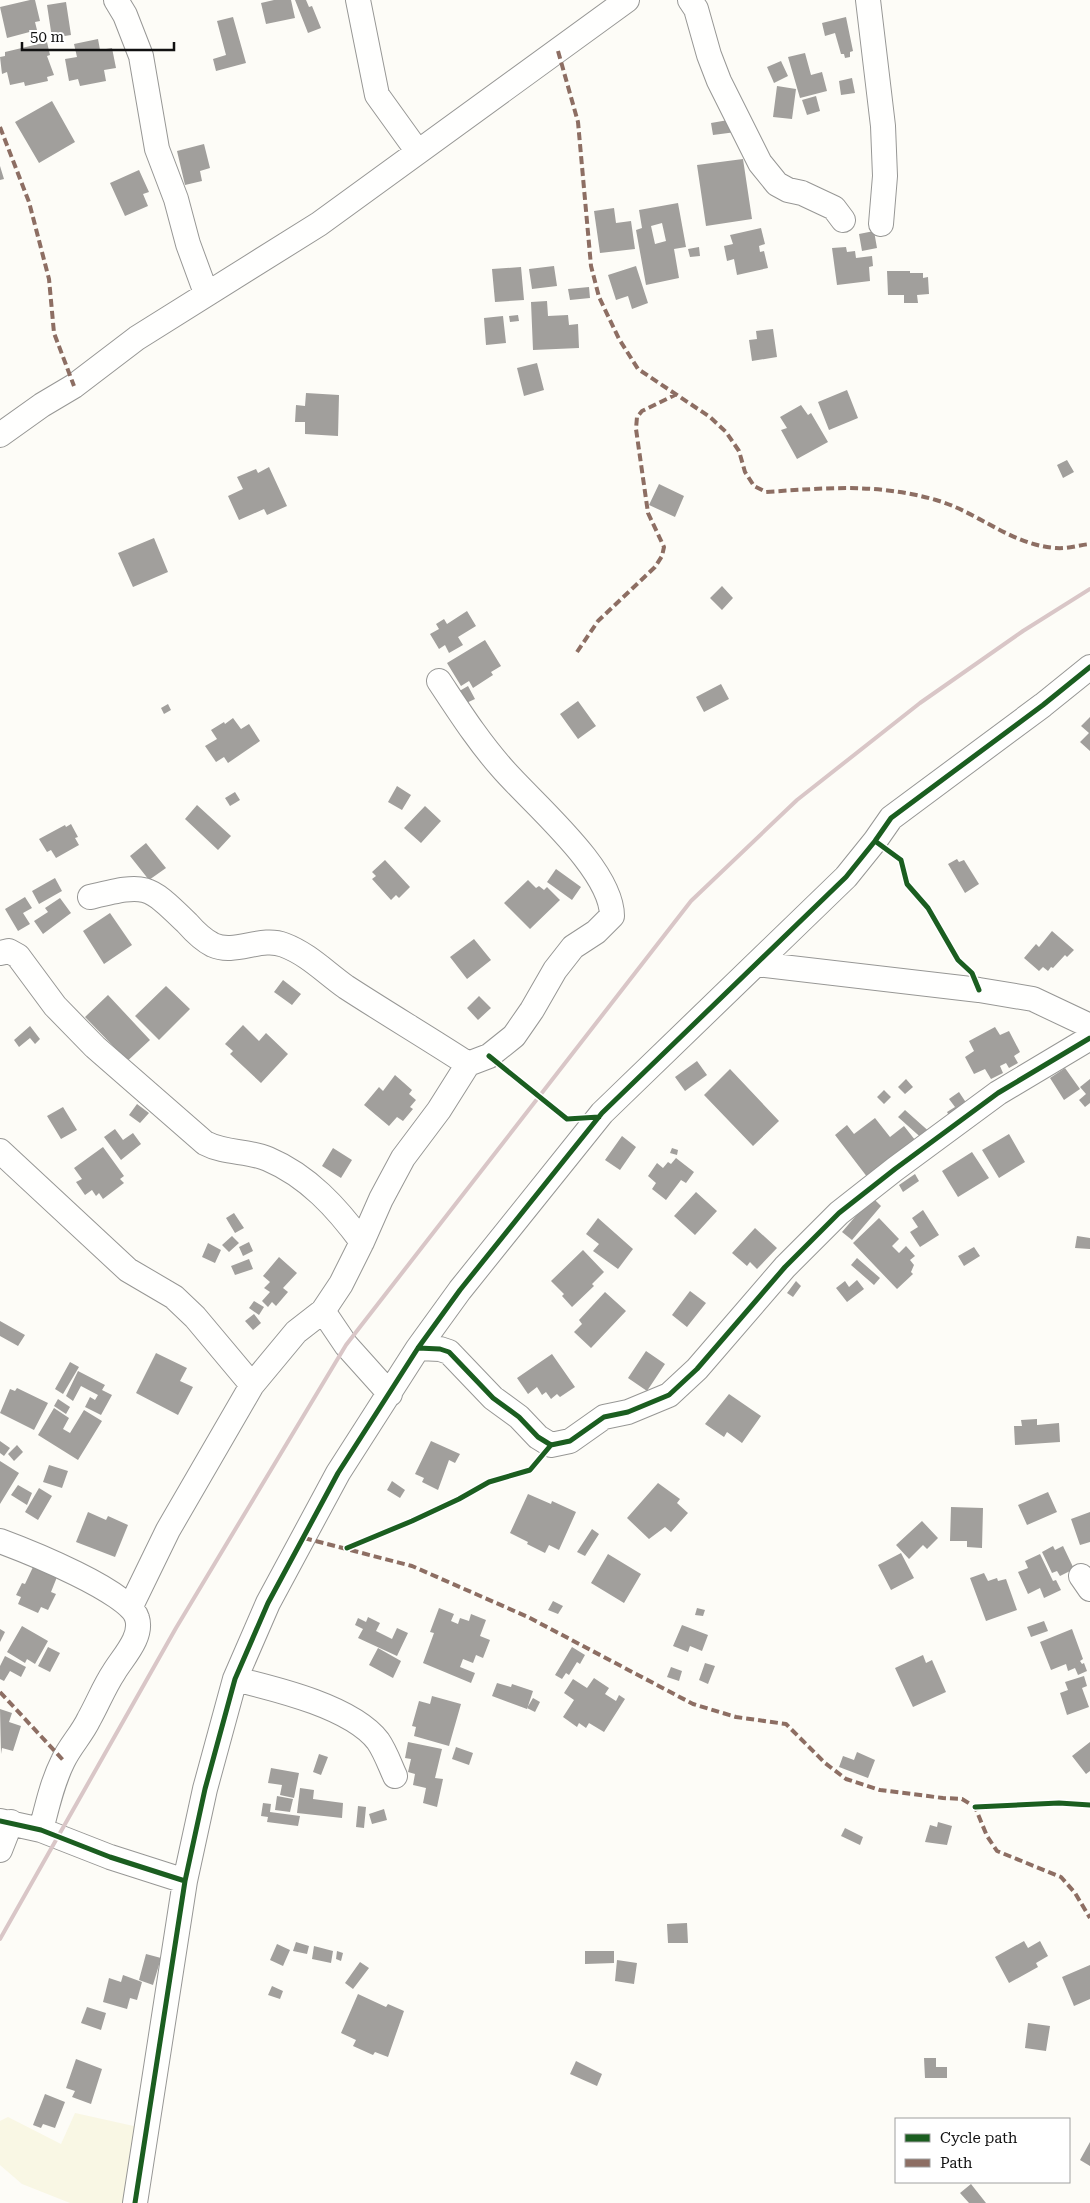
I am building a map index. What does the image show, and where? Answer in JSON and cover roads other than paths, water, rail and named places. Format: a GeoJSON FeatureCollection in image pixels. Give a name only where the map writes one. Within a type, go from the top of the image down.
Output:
{"type":"FeatureCollection","features":[{"type":"Feature","properties":{"kind":"street"},"geometry":{"type":"LineString","coordinates":[[116,0],[141,56],[157,149],[176,199],[188,244],[206,293]]}},
{"type":"Feature","properties":{"kind":"street"},"geometry":{"type":"LineString","coordinates":[[358,0],[377,96],[418,152]]}},
{"type":"Feature","properties":{"kind":"street"},"geometry":{"type":"LineString","coordinates":[[0,435],[74,386],[137,338],[206,293],[319,224],[627,0]]}},
{"type":"Feature","properties":{"kind":"street"},"geometry":{"type":"LineString","coordinates":[[690,0],[696,9],[709,56],[719,81],[760,163],[777,184],[834,208],[843,220]]}},
{"type":"Feature","properties":{"kind":"street"},"geometry":{"type":"LineString","coordinates":[[868,0],[883,126],[885,176],[881,224]]}},
{"type":"Feature","properties":{"kind":"street"},"geometry":{"type":"LineString","coordinates":[[135,2203],[185,1881],[205,1789],[235,1679],[268,1603],[338,1473],[418,1348],[460,1290],[602,1113],[846,877],[891,818],[1090,668]]}},
{"type":"Feature","properties":{"kind":"street"},"geometry":{"type":"LineString","coordinates":[[131,1606],[168,1530],[252,1385],[296,1332],[323,1311],[341,1284],[381,1198],[403,1158],[439,1110],[468,1064],[489,1056],[514,1036],[532,1010],[555,970],[573,947],[596,932],[612,916],[612,903],[601,882],[572,841],[503,769],[481,742],[439,681]]}},
{"type":"Feature","properties":{"kind":"street"},"geometry":{"type":"LineString","coordinates":[[90,898],[127,888],[145,889],[159,896],[198,935],[212,945],[227,948],[261,942],[282,944],[307,956],[345,986],[468,1064]]}},
{"type":"Feature","properties":{"kind":"street"},"geometry":{"type":"LineString","coordinates":[[0,953],[9,950],[18,956],[55,1006],[95,1047],[205,1143],[216,1149],[267,1159],[305,1180],[338,1211],[362,1242]]}},
{"type":"Feature","properties":{"kind":"street"},"geometry":{"type":"LineString","coordinates":[[757,964],[979,990],[1034,999],[1090,1026]]}},
{"type":"Feature","properties":{"kind":"street"},"geometry":{"type":"LineString","coordinates":[[418,1348],[440,1349],[449,1352],[492,1398],[519,1417],[538,1437],[551,1445],[570,1440],[604,1417],[628,1412],[669,1395],[697,1369],[785,1267],[839,1213],[998,1093],[1090,1038]]}},
{"type":"Feature","properties":{"kind":"street"},"geometry":{"type":"LineString","coordinates":[[0,1151],[128,1270],[174,1297],[195,1317],[252,1385]]}},
{"type":"Feature","properties":{"kind":"street"},"geometry":{"type":"LineString","coordinates":[[323,1311],[346,1345],[390,1394]]}},
{"type":"Feature","properties":{"kind":"street"},"geometry":{"type":"LineString","coordinates":[[0,1541],[71,1570],[131,1606],[138,1618],[138,1629],[135,1637],[108,1681],[80,1735],[63,1760],[47,1805],[41,1830]]}},
{"type":"Feature","properties":{"kind":"street"},"geometry":{"type":"LineString","coordinates":[[235,1679],[304,1698],[348,1716],[364,1727],[378,1742],[395,1776]]}},
{"type":"Feature","properties":{"kind":"street"},"geometry":{"type":"LineString","coordinates":[[0,1850],[5,1821],[41,1830],[110,1858],[185,1881]]}},
{"type":"Feature","properties":{"kind":"railway"},"geometry":{"type":"LineString","coordinates":[[0,1939],[176,1628],[346,1345],[691,901],[797,800],[920,703],[1023,631],[1090,589]]}}]}
